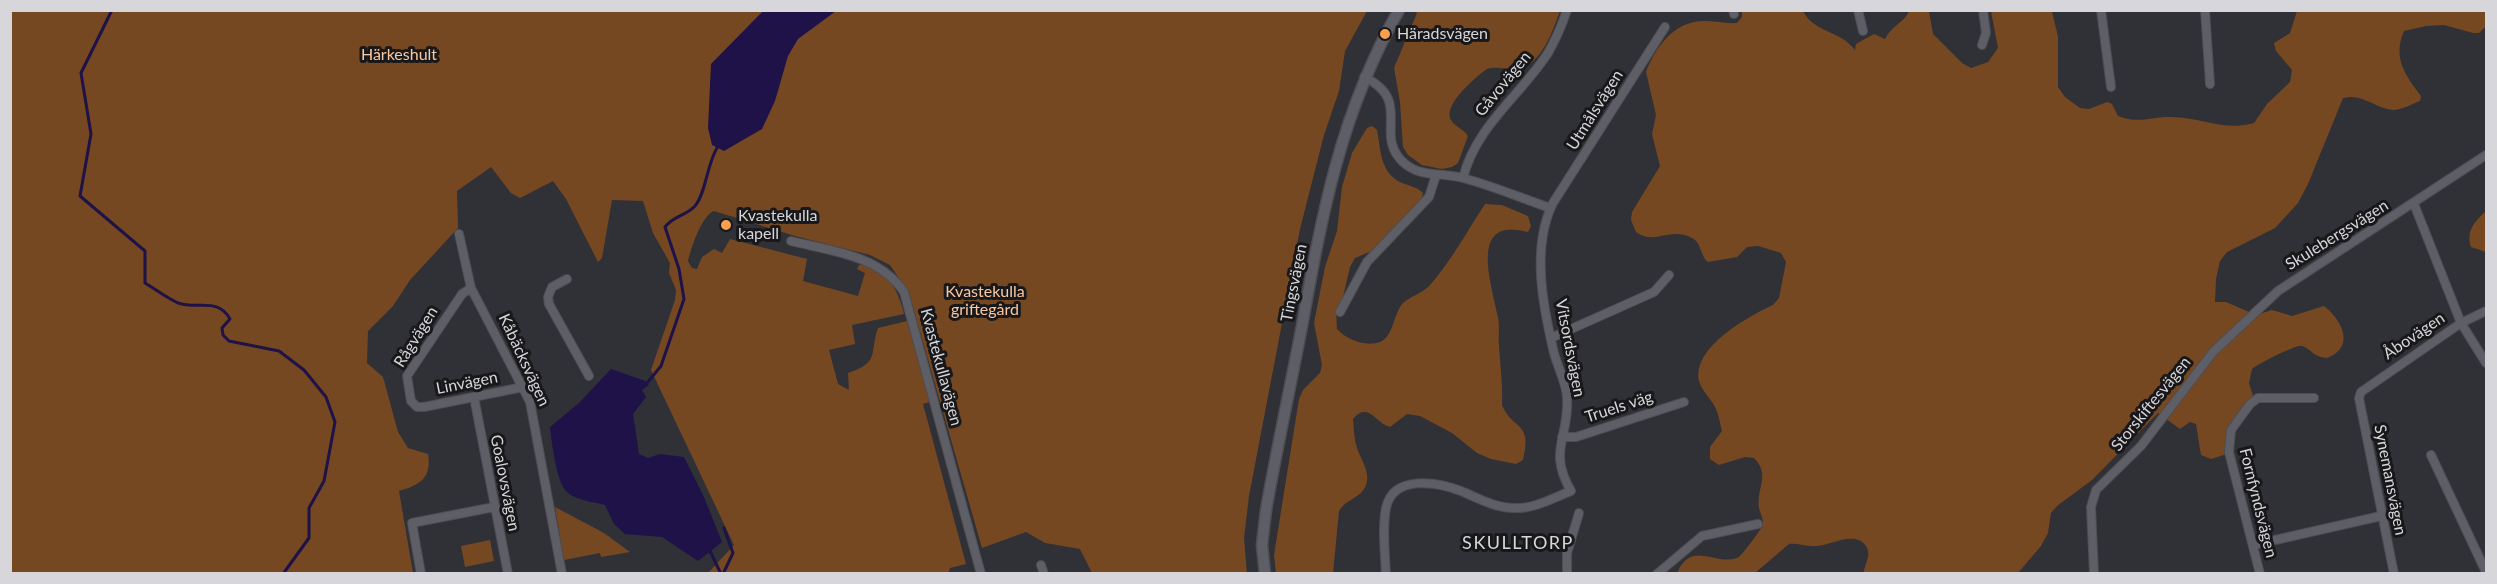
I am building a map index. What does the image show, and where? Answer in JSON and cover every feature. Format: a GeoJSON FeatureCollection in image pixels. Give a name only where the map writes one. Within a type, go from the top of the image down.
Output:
{"type":"FeatureCollection","features":[{"type":"Feature","properties":{"kind":"street","name":"Tingsvägen"},"geometry":{"type":"LineString","coordinates":[[1265,573],[1262,545],[1266,510],[1327,191],[1342,138],[1364,77],[1399,10]]}},
{"type":"Feature","properties":{"kind":"street","name":"Gåvovägen"},"geometry":{"type":"LineString","coordinates":[[1463,178],[1468,160],[1481,135],[1547,54],[1567,10]]}},
{"type":"Feature","properties":{"kind":"street"},"geometry":{"type":"LineString","coordinates":[[1858,10],[1863,31]]}},
{"type":"Feature","properties":{"kind":"street"},"geometry":{"type":"LineString","coordinates":[[1982,45],[1986,33],[1983,10]]}},
{"type":"Feature","properties":{"kind":"street"},"geometry":{"type":"LineString","coordinates":[[2101,10],[2111,87]]}},
{"type":"Feature","properties":{"kind":"street"},"geometry":{"type":"LineString","coordinates":[[2205,10],[2210,84]]}},
{"type":"Feature","properties":{"kind":"street","name":"Utmålsvägen"},"geometry":{"type":"LineString","coordinates":[[1550,208],[1665,27]]}},
{"type":"Feature","properties":{"kind":"street"},"geometry":{"type":"LineString","coordinates":[[1364,77],[1379,84],[1387,93],[1390,100],[1391,135],[1401,160],[1415,171],[1463,178],[1550,208]]}},
{"type":"Feature","properties":{"kind":"street","name":"Skulebergsvägen"},"geometry":{"type":"LineString","coordinates":[[2213,352],[2278,291],[2487,154]]}},
{"type":"Feature","properties":{"kind":"street"},"geometry":{"type":"LineString","coordinates":[[1340,312],[1367,262],[1429,197],[1436,175]]}},
{"type":"Feature","properties":{"kind":"street"},"geometry":{"type":"LineString","coordinates":[[2414,204],[2461,323],[2487,363]]}},
{"type":"Feature","properties":{"kind":"street","name":"Vitsordsvägen"},"geometry":{"type":"LineString","coordinates":[[1386,573],[1386,509],[1391,498],[1406,485],[1443,485],[1498,506],[1516,508],[1534,505],[1571,491],[1559,465],[1567,400],[1551,338],[1543,289],[1541,253],[1550,208]]}},
{"type":"Feature","properties":{"kind":"street","name":"Kåbäcksvägen"},"geometry":{"type":"LineString","coordinates":[[459,234],[471,288],[523,387],[534,417],[562,573]]}},
{"type":"Feature","properties":{"kind":"street","name":"Kvastekullavägen"},"geometry":{"type":"LineString","coordinates":[[791,241],[875,265],[891,276],[904,292],[981,573]]}},
{"type":"Feature","properties":{"kind":"street"},"geometry":{"type":"LineString","coordinates":[[1551,338],[1654,292],[1669,275]]}},
{"type":"Feature","properties":{"kind":"street"},"geometry":{"type":"LineString","coordinates":[[567,279],[552,287],[548,297],[549,304],[589,376]]}},
{"type":"Feature","properties":{"kind":"street","name":"Rågvägen"},"geometry":{"type":"LineString","coordinates":[[417,407],[411,401],[407,376],[462,294],[471,288]]}},
{"type":"Feature","properties":{"kind":"street","name":"Åbovägen"},"geometry":{"type":"LineString","coordinates":[[2361,392],[2461,323],[2487,310]]}},
{"type":"Feature","properties":{"kind":"street","name":"Storskiftesvägen"},"geometry":{"type":"LineString","coordinates":[[2094,573],[2091,507],[2096,490],[2141,446],[2213,352]]}},
{"type":"Feature","properties":{"kind":"street","name":"Linvägen"},"geometry":{"type":"LineString","coordinates":[[417,407],[523,387]]}},
{"type":"Feature","properties":{"kind":"street","name":"Synemansvägen"},"geometry":{"type":"LineString","coordinates":[[2361,392],[2359,398],[2394,573]]}},
{"type":"Feature","properties":{"kind":"street","name":"Goalovsvägen"},"geometry":{"type":"LineString","coordinates":[[474,397],[508,573]]}},
{"type":"Feature","properties":{"kind":"street","name":"Fornfyndsvägen"},"geometry":{"type":"LineString","coordinates":[[2260,573],[2229,452],[2231,430],[2250,404],[2258,398],[2314,398]]}},
{"type":"Feature","properties":{"kind":"street","name":"Truels väg"},"geometry":{"type":"LineString","coordinates":[[1562,437],[1576,437],[1684,402]]}},
{"type":"Feature","properties":{"kind":"street"},"geometry":{"type":"LineString","coordinates":[[2432,455],[2486,568]]}},
{"type":"Feature","properties":{"kind":"street"},"geometry":{"type":"LineString","coordinates":[[421,573],[411,523],[494,507]]}},
{"type":"Feature","properties":{"kind":"street"},"geometry":{"type":"LineString","coordinates":[[1567,573],[1567,553],[1579,513]]}},
{"type":"Feature","properties":{"kind":"street"},"geometry":{"type":"LineString","coordinates":[[2253,545],[2381,516]]}},
{"type":"Feature","properties":{"kind":"street"},"geometry":{"type":"LineString","coordinates":[[1658,573],[1702,536],[1758,524]]}},
{"type":"Feature","properties":{"kind":"green space"},"geometry":{"type":"Polygon","coordinates":[[[10,11],[1367,11],[1345,51],[1339,91],[1324,135],[1300,229],[1249,496],[1244,538],[1247,573],[1092,573],[1080,549],[1045,543],[1026,532],[982,548],[909,293],[890,265],[870,255],[795,236],[714,211],[701,225],[694,241],[688,261],[692,268],[697,269],[702,257],[714,249],[722,253],[730,239],[807,259],[803,281],[858,296],[865,273],[857,269],[859,265],[868,265],[883,273],[895,288],[904,314],[852,325],[855,344],[829,350],[838,384],[849,390],[848,373],[870,361],[878,328],[907,321],[930,402],[923,404],[966,564],[950,568],[948,574],[708,573],[734,545],[651,370],[675,300],[676,290],[669,273],[670,263],[653,233],[643,201],[612,200],[602,258],[598,262],[566,199],[553,181],[520,198],[511,193],[491,167],[457,191],[458,228],[410,280],[393,306],[368,331],[367,363],[383,377],[398,432],[408,448],[428,454],[428,469],[423,479],[399,491],[413,573],[11,573],[10,11]]]}},
{"type":"Feature","properties":{"kind":"green space"},"geometry":{"type":"Polygon","coordinates":[[[1414,11],[1560,11],[1545,46],[1532,62],[1516,69],[1487,69],[1456,99],[1451,107],[1451,120],[1468,136],[1458,163],[1452,167],[1442,169],[1422,165],[1408,155],[1403,147],[1400,102],[1394,68],[1417,13],[1414,11]]]}},
{"type":"Feature","properties":{"kind":"green space"},"geometry":{"type":"Polygon","coordinates":[[[1742,11],[1803,11],[1814,24],[1849,43],[1855,50],[1856,44],[1874,34],[1885,39],[1909,11],[1929,11],[1933,34],[1962,63],[1971,68],[1988,62],[1998,48],[1991,11],[2052,11],[2058,37],[2058,87],[2065,97],[2080,108],[2089,109],[2107,102],[2112,104],[2118,116],[2125,118],[2138,120],[2180,117],[2232,126],[2254,123],[2267,104],[2290,82],[2292,70],[2276,51],[2274,43],[2290,33],[2297,11],[2486,11],[2486,26],[2479,33],[2444,25],[2404,31],[2399,50],[2400,58],[2406,74],[2421,96],[2420,101],[2393,110],[2357,97],[2343,98],[2298,203],[2275,228],[2227,252],[2220,261],[2215,302],[2226,302],[2256,315],[2272,310],[2292,316],[2324,306],[2341,326],[2344,340],[2336,353],[2327,358],[2299,346],[2252,369],[2249,383],[2253,396],[2239,415],[2227,454],[2211,459],[2201,455],[2196,424],[2190,422],[2180,429],[2158,413],[2092,480],[2057,506],[2051,513],[2048,533],[2041,546],[2018,573],[1864,573],[1868,549],[1861,541],[1849,539],[1817,546],[1789,544],[1755,573],[1677,573],[1683,563],[1697,555],[1722,559],[1739,557],[1762,526],[1759,501],[1762,470],[1759,464],[1754,458],[1745,457],[1719,465],[1710,459],[1710,447],[1722,431],[1716,409],[1700,385],[1699,368],[1704,356],[1724,334],[1773,305],[1779,298],[1786,262],[1781,253],[1758,246],[1747,247],[1737,257],[1708,262],[1698,243],[1692,238],[1676,234],[1650,237],[1636,232],[1631,220],[1632,212],[1660,166],[1652,134],[1656,115],[1646,72],[1658,48],[1670,34],[1685,25],[1699,21],[1737,23],[1742,17],[1742,11]]]}},
{"type":"Feature","properties":{"kind":"green space"},"geometry":{"type":"Polygon","coordinates":[[[1372,126],[1377,130],[1383,161],[1389,173],[1395,179],[1423,193],[1421,202],[1381,247],[1355,258],[1350,267],[1342,301],[1336,311],[1337,329],[1357,342],[1369,344],[1380,342],[1391,330],[1403,303],[1427,288],[1438,275],[1485,204],[1502,205],[1528,216],[1531,226],[1528,232],[1509,229],[1497,234],[1490,243],[1488,256],[1499,320],[1502,405],[1506,413],[1524,432],[1523,460],[1516,464],[1491,459],[1477,453],[1452,433],[1420,416],[1407,414],[1390,427],[1363,412],[1353,419],[1357,448],[1366,470],[1367,482],[1361,493],[1339,511],[1333,573],[1276,574],[1274,555],[1299,399],[1303,390],[1320,373],[1322,365],[1314,323],[1325,267],[1337,231],[1342,187],[1352,153],[1367,128],[1372,126]]]}},
{"type":"Feature","properties":{"kind":"green space"},"geometry":{"type":"Polygon","coordinates":[[[2486,211],[2486,252],[2471,247],[2470,231],[2486,211]]]}},
{"type":"Feature","properties":{"kind":"green space"},"geometry":{"type":"Polygon","coordinates":[[[555,507],[604,533],[630,552],[601,557],[600,553],[564,560],[555,507]]]}},
{"type":"Feature","properties":{"kind":"green space"},"geometry":{"type":"Polygon","coordinates":[[[490,540],[494,561],[465,567],[461,546],[490,540]]]}},
{"type":"Feature","properties":{"kind":"shaded area"},"geometry":{"type":"Polygon","coordinates":[[[764,10],[836,11],[798,39],[788,56],[775,101],[762,129],[724,151],[712,145],[708,128],[711,64],[764,10]]]}},
{"type":"Feature","properties":{"kind":"shaded area"},"geometry":{"type":"Polygon","coordinates":[[[611,369],[645,381],[649,385],[642,390],[646,397],[633,414],[639,454],[648,458],[660,454],[684,457],[704,497],[722,542],[698,561],[662,537],[625,534],[614,524],[605,505],[574,497],[563,486],[555,461],[550,427],[579,403],[611,369]]]}},
{"type":"Feature","properties":{"kind":"waterway"},"geometry":{"type":"LineString","coordinates":[[112,10],[81,73],[91,134],[80,196],[145,251],[145,283],[178,303],[220,308],[230,319],[222,328],[223,335],[229,341],[279,351],[304,370],[326,397],[335,422],[324,481],[309,508],[309,538],[283,574]]}},
{"type":"Feature","properties":{"kind":"waterway"},"geometry":{"type":"LineString","coordinates":[[647,383],[661,366],[684,299],[679,269],[665,227],[695,206],[699,200],[717,148]]}},
{"type":"Feature","properties":{"kind":"waterway"},"geometry":{"type":"LineString","coordinates":[[723,574],[733,553],[724,528]]}},
{"type":"Feature","properties":{"kind":"waterway"},"geometry":{"type":"LineString","coordinates":[[710,551],[721,574]]}},
{"type":"Feature","properties":{"kind":"place","name":"Häradsvägen"},"geometry":{"type":"Point","coordinates":[1385,34]}},
{"type":"Feature","properties":{"kind":"place","name":"Kvastekulla kapell"},"geometry":{"type":"Point","coordinates":[726,225]}},
{"type":"Feature","properties":{"kind":"district","name":"SKULLTORP"},"geometry":{"type":"Point","coordinates":[1518,543]}},
{"type":"Feature","properties":{"kind":"park label","name":"Härkeshult"},"geometry":{"type":"Point","coordinates":[399,55]}},
{"type":"Feature","properties":{"kind":"park label","name":"Kvastekulla griftegård"},"geometry":{"type":"Point","coordinates":[985,301]}}]}
